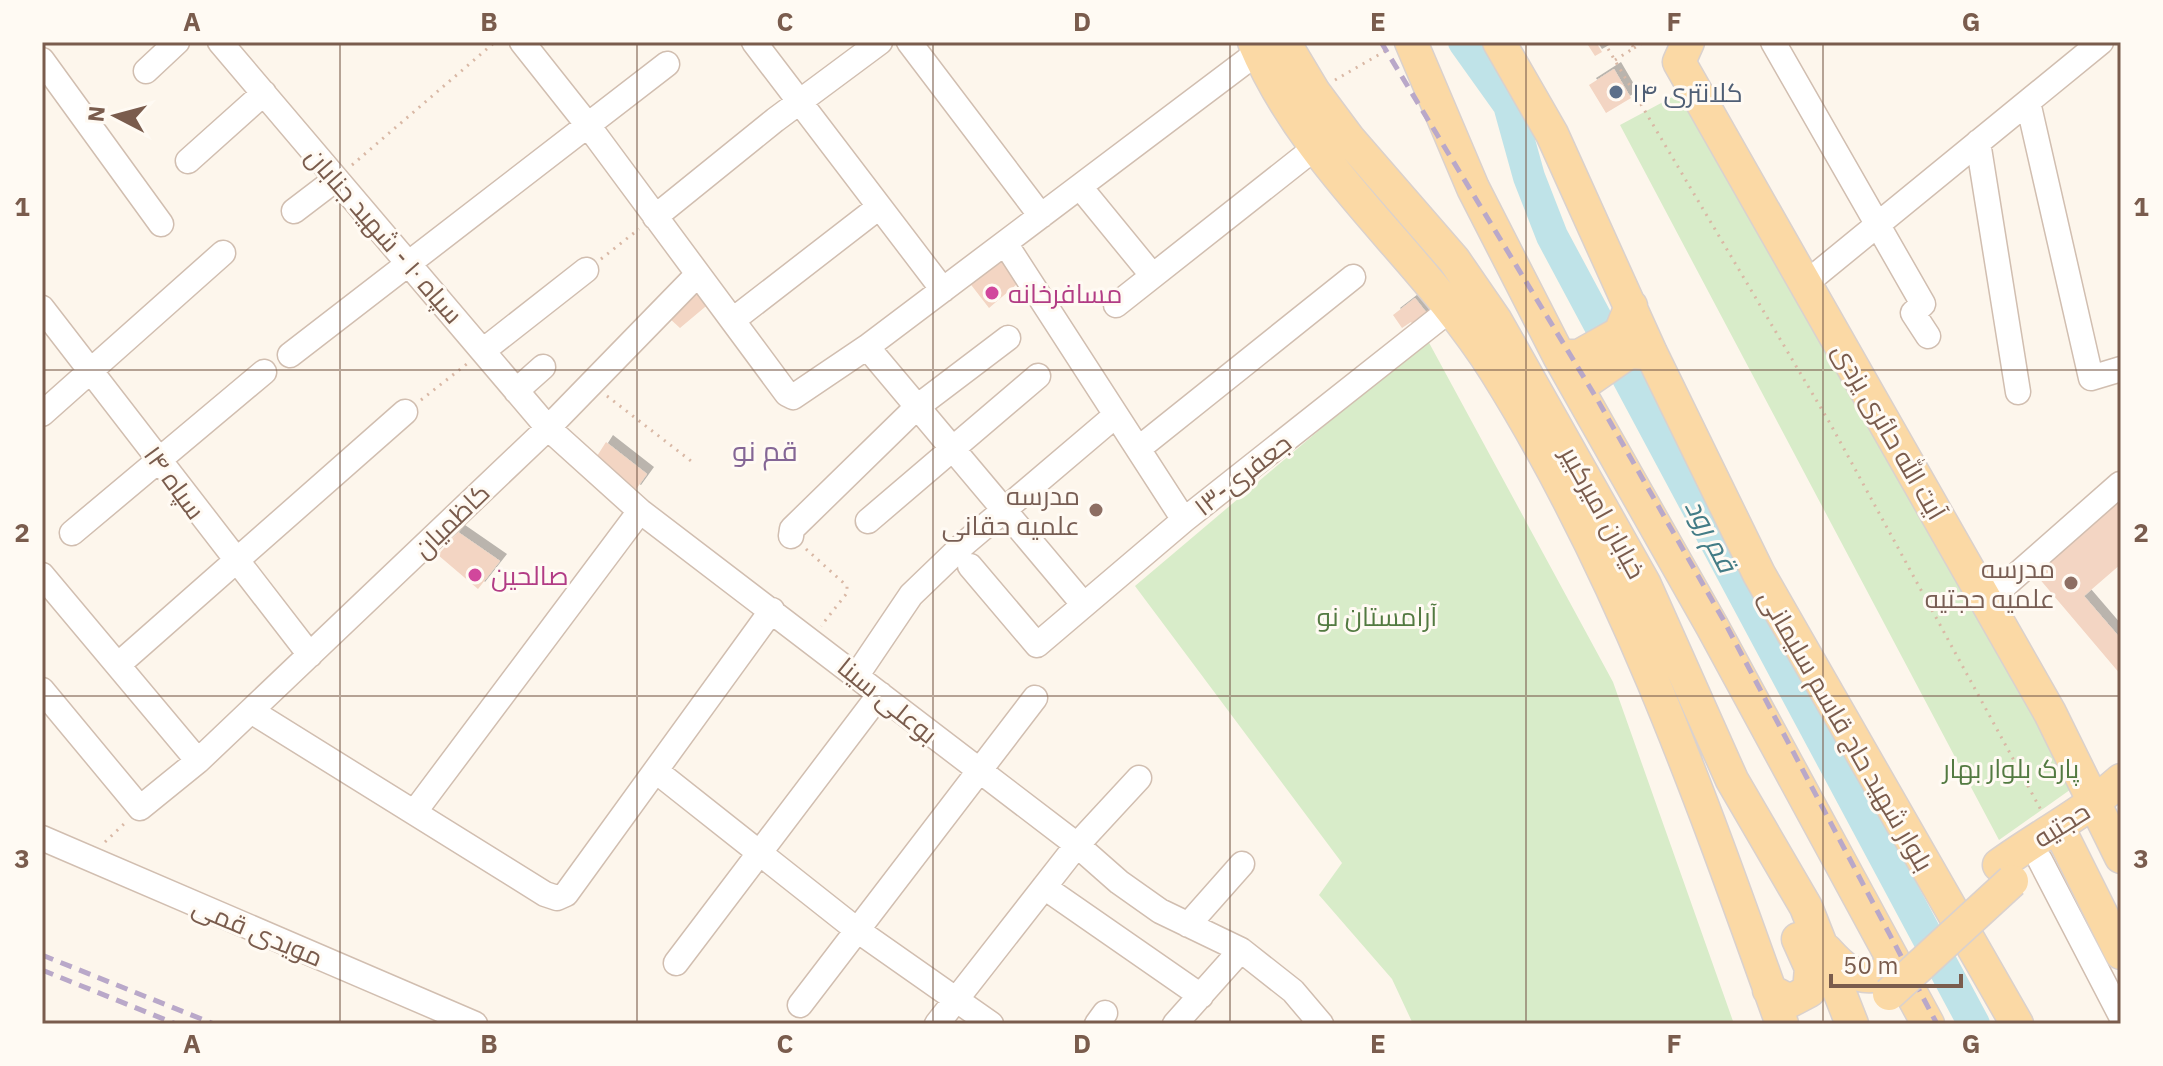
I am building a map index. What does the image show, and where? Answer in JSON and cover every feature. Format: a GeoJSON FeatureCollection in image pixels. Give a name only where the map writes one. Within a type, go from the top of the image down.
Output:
{"type":"FeatureCollection","features":[{"type":"Feature","properties":{"kind":"main road","name":"بلوار شهید حاج قاسم سلیمانی"},"geometry":{"type":"LineString","coordinates":[[1499,42],[1552,134],[1632,336],[1759,574],[2017,1024]]}},
{"type":"Feature","properties":{"kind":"main road","name":"خیابان امیرکبیر"},"geometry":{"type":"LineString","coordinates":[[1265,45],[1314,92],[1349,139],[1454,260],[1496,321],[1644,583],[1732,780],[1806,907],[1852,1024]]}},
{"type":"Feature","properties":{"kind":"main road","name":"خیابان امیرکبیر"},"geometry":{"type":"LineString","coordinates":[[1265,45],[1287,109],[1473,335],[1535,433],[1621,602],[1662,698],[1782,1024]]}},
{"type":"Feature","properties":{"kind":"main road"},"geometry":{"type":"LineString","coordinates":[[1400,46],[1473,188],[1576,369],[1928,1024]]}},
{"type":"Feature","properties":{"kind":"main road","name":"آیت الله‌ حائری‌ یزدی"},"geometry":{"type":"LineString","coordinates":[[1684,52],[1805,284],[2050,713],[2121,857]]}},
{"type":"Feature","properties":{"kind":"main road"},"geometry":{"type":"LineString","coordinates":[[1576,369],[1632,336]]}},
{"type":"Feature","properties":{"kind":"main road"},"geometry":{"type":"LineString","coordinates":[[1732,780],[1813,979],[1809,991],[1799,999],[1780,998],[1769,990]]}},
{"type":"Feature","properties":{"kind":"main road","name":"حجتیه"},"geometry":{"type":"LineString","coordinates":[[1862,1024],[1884,985],[2005,873],[2051,842],[2121,780]]}},
{"type":"Feature","properties":{"kind":"main road"},"geometry":{"type":"LineString","coordinates":[[2051,842],[2121,953]]}},
{"type":"Feature","properties":{"kind":"main road"},"geometry":{"type":"LineString","coordinates":[[1824,948],[1850,973],[1884,985]]}},
{"type":"Feature","properties":{"kind":"street"},"geometry":{"type":"LineString","coordinates":[[146,71],[177,42]]}},
{"type":"Feature","properties":{"kind":"street","name":"سپاه ۱۰ - شهید جنابان"},"geometry":{"type":"LineString","coordinates":[[220,42],[548,428]]}},
{"type":"Feature","properties":{"kind":"street"},"geometry":{"type":"LineString","coordinates":[[522,42],[587,124],[787,394],[793,397],[867,347],[1265,45]]}},
{"type":"Feature","properties":{"kind":"street"},"geometry":{"type":"LineString","coordinates":[[754,42],[943,290]]}},
{"type":"Feature","properties":{"kind":"street"},"geometry":{"type":"LineString","coordinates":[[655,217],[880,42]]}},
{"type":"Feature","properties":{"kind":"street"},"geometry":{"type":"LineString","coordinates":[[909,42],[1041,216]]}},
{"type":"Feature","properties":{"kind":"street"},"geometry":{"type":"LineString","coordinates":[[1684,52],[1707,42]]}},
{"type":"Feature","properties":{"kind":"street"},"geometry":{"type":"LineString","coordinates":[[1773,42],[1923,304],[1913,313],[1928,336]]}},
{"type":"Feature","properties":{"kind":"street"},"geometry":{"type":"LineString","coordinates":[[1805,284],[2101,42]]}},
{"type":"Feature","properties":{"kind":"street"},"geometry":{"type":"LineString","coordinates":[[2116,42],[2121,48]]}},
{"type":"Feature","properties":{"kind":"street"},"geometry":{"type":"LineString","coordinates":[[42,60],[161,224]]}},
{"type":"Feature","properties":{"kind":"street"},"geometry":{"type":"LineString","coordinates":[[290,355],[667,64]]}},
{"type":"Feature","properties":{"kind":"street"},"geometry":{"type":"LineString","coordinates":[[188,161],[264,93]]}},
{"type":"Feature","properties":{"kind":"street"},"geometry":{"type":"LineString","coordinates":[[2028,102],[2091,378],[2121,369]]}},
{"type":"Feature","properties":{"kind":"street"},"geometry":{"type":"LineString","coordinates":[[1978,142],[2018,392]]}},
{"type":"Feature","properties":{"kind":"street"},"geometry":{"type":"LineString","coordinates":[[1116,305],[1316,147]]}},
{"type":"Feature","properties":{"kind":"street"},"geometry":{"type":"LineString","coordinates":[[294,211],[336,179]]}},
{"type":"Feature","properties":{"kind":"street"},"geometry":{"type":"LineString","coordinates":[[1080,187],[1152,275]]}},
{"type":"Feature","properties":{"kind":"street"},"geometry":{"type":"LineString","coordinates":[[733,320],[879,207]]}},
{"type":"Feature","properties":{"kind":"street"},"geometry":{"type":"LineString","coordinates":[[1005,243],[1184,520]]}},
{"type":"Feature","properties":{"kind":"street"},"geometry":{"type":"LineString","coordinates":[[42,414],[223,253]]}},
{"type":"Feature","properties":{"kind":"street"},"geometry":{"type":"LineString","coordinates":[[484,350],[586,270]]}},
{"type":"Feature","properties":{"kind":"street","name":"کاظمیان"},"geometry":{"type":"LineString","coordinates":[[140,808],[198,761],[548,428],[698,274]]}},
{"type":"Feature","properties":{"kind":"street"},"geometry":{"type":"LineString","coordinates":[[1138,449],[1353,277]]}},
{"type":"Feature","properties":{"kind":"street","name":"سپاه ۱۴"},"geometry":{"type":"LineString","coordinates":[[42,308],[235,562],[310,655]]}},
{"type":"Feature","properties":{"kind":"street","name":"جعفری-۱۳"},"geometry":{"type":"LineString","coordinates":[[970,566],[1037,645],[1184,520],[1452,308]]}},
{"type":"Feature","properties":{"kind":"street"},"geometry":{"type":"LineString","coordinates":[[791,536],[792,529],[822,498],[917,407],[1008,338]]}},
{"type":"Feature","properties":{"kind":"street"},"geometry":{"type":"LineString","coordinates":[[867,347],[1084,605]]}},
{"type":"Feature","properties":{"kind":"street"},"geometry":{"type":"LineString","coordinates":[[516,391],[543,367]]}},
{"type":"Feature","properties":{"kind":"street"},"geometry":{"type":"LineString","coordinates":[[72,533],[264,372]]}},
{"type":"Feature","properties":{"kind":"street"},"geometry":{"type":"LineString","coordinates":[[868,521],[1038,376]]}},
{"type":"Feature","properties":{"kind":"street"},"geometry":{"type":"LineString","coordinates":[[119,664],[405,412]]}},
{"type":"Feature","properties":{"kind":"street"},"geometry":{"type":"LineString","coordinates":[[857,675],[911,595],[1004,509],[1116,415]]}},
{"type":"Feature","properties":{"kind":"street","name":"بوعلی سینا"},"geometry":{"type":"LineString","coordinates":[[548,428],[640,511],[1077,845],[1119,882],[1188,925],[1241,950],[1293,991],[1321,1024]]}},
{"type":"Feature","properties":{"kind":"street"},"geometry":{"type":"LineString","coordinates":[[1987,601],[2120,484]]}},
{"type":"Feature","properties":{"kind":"street"},"geometry":{"type":"LineString","coordinates":[[416,810],[640,511]]}},
{"type":"Feature","properties":{"kind":"street"},"geometry":{"type":"LineString","coordinates":[[42,575],[198,761]]}},
{"type":"Feature","properties":{"kind":"street"},"geometry":{"type":"LineString","coordinates":[[251,711],[416,810],[545,894],[557,898],[566,894],[772,610]]}},
{"type":"Feature","properties":{"kind":"street"},"geometry":{"type":"LineString","coordinates":[[42,690],[140,808]]}},
{"type":"Feature","properties":{"kind":"street"},"geometry":{"type":"LineString","coordinates":[[676,963],[759,849],[880,694]]}},
{"type":"Feature","properties":{"kind":"street"},"geometry":{"type":"LineString","coordinates":[[800,1005],[1035,698]]}},
{"type":"Feature","properties":{"kind":"street"},"geometry":{"type":"LineString","coordinates":[[656,771],[759,849],[857,930],[991,1024]]}},
{"type":"Feature","properties":{"kind":"street"},"geometry":{"type":"LineString","coordinates":[[937,1024],[1077,845],[1139,778]]}},
{"type":"Feature","properties":{"kind":"street","name":"مویدی قمی"},"geometry":{"type":"LineString","coordinates":[[42,838],[475,1024]]}},
{"type":"Feature","properties":{"kind":"street"},"geometry":{"type":"LineString","coordinates":[[2051,842],[2121,1016]]}},
{"type":"Feature","properties":{"kind":"street"},"geometry":{"type":"LineString","coordinates":[[1188,925],[1242,864]]}},
{"type":"Feature","properties":{"kind":"street"},"geometry":{"type":"LineString","coordinates":[[1044,887],[1201,996]]}},
{"type":"Feature","properties":{"kind":"street"},"geometry":{"type":"LineString","coordinates":[[1180,1022],[1241,950]]}},
{"type":"Feature","properties":{"kind":"path"},"geometry":{"type":"LineString","coordinates":[[336,179],[495,42]]}},
{"type":"Feature","properties":{"kind":"path"},"geometry":{"type":"LineString","coordinates":[[1604,42],[1831,425],[2051,842]]}},
{"type":"Feature","properties":{"kind":"path"},"geometry":{"type":"LineString","coordinates":[[1630,42],[1634,48]]}},
{"type":"Feature","properties":{"kind":"path"},"geometry":{"type":"LineString","coordinates":[[1615,60],[1644,42]]}},
{"type":"Feature","properties":{"kind":"path"},"geometry":{"type":"LineString","coordinates":[[1314,92],[1400,46]]}},
{"type":"Feature","properties":{"kind":"path"},"geometry":{"type":"LineString","coordinates":[[586,270],[655,217]]}},
{"type":"Feature","properties":{"kind":"path"},"geometry":{"type":"LineString","coordinates":[[405,412],[484,350]]}},
{"type":"Feature","properties":{"kind":"path"},"geometry":{"type":"LineString","coordinates":[[592,384],[691,461]]}},
{"type":"Feature","properties":{"kind":"path"},"geometry":{"type":"LineString","coordinates":[[791,536],[847,586],[847,593],[810,639]]}},
{"type":"Feature","properties":{"kind":"path"},"geometry":{"type":"LineString","coordinates":[[88,858],[140,808]]}},
{"type":"Feature","properties":{"kind":"green space","name":"پارک بلوار بهار"},"geometry":{"type":"Polygon","coordinates":[[[1678,94],[2074,787],[1999,840],[1620,125],[1678,94]]]}},
{"type":"Feature","properties":{"kind":"green space","name":"آرامستان نو"},"geometry":{"type":"Polygon","coordinates":[[[1427,339],[1613,682],[1734,1024],[1413,1024],[1392,979],[1319,895],[1342,863],[1135,586],[1427,339]]]}},
{"type":"Feature","properties":{"kind":"building"},"geometry":{"type":"Polygon","coordinates":[[[1586,42],[1596,42],[1602,52],[1595,56],[1586,42]]]}},
{"type":"Feature","properties":{"kind":"building"},"geometry":{"type":"Polygon","coordinates":[[[1614,69],[1631,98],[1606,113],[1589,85],[1614,69]]]}},
{"type":"Feature","properties":{"kind":"building","name":"مسافرخانه"},"geometry":{"type":"Polygon","coordinates":[[[1004,251],[1024,278],[989,308],[965,277],[1004,251]]]}},
{"type":"Feature","properties":{"kind":"building"},"geometry":{"type":"Polygon","coordinates":[[[697,291],[711,302],[680,328],[669,318],[697,291]]]}},
{"type":"Feature","properties":{"kind":"building"},"geometry":{"type":"Polygon","coordinates":[[[1415,298],[1430,317],[1416,328],[1411,322],[1402,328],[1393,315],[1415,298]]]}},
{"type":"Feature","properties":{"kind":"building"},"geometry":{"type":"Polygon","coordinates":[[[606,442],[647,474],[634,492],[592,464],[606,442]]]}},
{"type":"Feature","properties":{"kind":"building","name":"مدرسه علمیه حجتیه"},"geometry":{"type":"Polygon","coordinates":[[[2121,493],[2121,564],[2084,596],[2121,639],[2121,675],[2032,570],[2121,493]]]}},
{"type":"Feature","properties":{"kind":"building","name":"صالحین"},"geometry":{"type":"Polygon","coordinates":[[[458,532],[500,561],[478,589],[438,555],[458,532]]]}},
{"type":"Feature","properties":{"kind":"waterway","name":"قم رود"},"geometry":{"type":"LineString","coordinates":[[1464,42],[1509,105],[1529,177],[1552,236],[1974,1024]]}},
{"type":"Feature","properties":{"kind":"railway"},"geometry":{"type":"LineString","coordinates":[[1381,42],[1597,399],[1724,621],[1937,1024]]}},
{"type":"Feature","properties":{"kind":"railway"},"geometry":{"type":"LineString","coordinates":[[42,955],[214,1024]]}},
{"type":"Feature","properties":{"kind":"railway"},"geometry":{"type":"LineString","coordinates":[[42,970],[176,1024]]}},
{"type":"Feature","properties":{"kind":"place","name":"کلانتری ۱۴"},"geometry":{"type":"Point","coordinates":[1616,92]}},
{"type":"Feature","properties":{"kind":"place","name":"مسافرخانه"},"geometry":{"type":"Point","coordinates":[992,293]}},
{"type":"Feature","properties":{"kind":"place","name":"مدرسه علمیه حقانی"},"geometry":{"type":"Point","coordinates":[1096,510]}},
{"type":"Feature","properties":{"kind":"place","name":"صالحین"},"geometry":{"type":"Point","coordinates":[475,575]}},
{"type":"Feature","properties":{"kind":"place","name":"مدرسه علمیه حجتیه"},"geometry":{"type":"Point","coordinates":[2071,583]}},
{"type":"Feature","properties":{"kind":"district","name":"قم نو"},"geometry":{"type":"Point","coordinates":[765,450]}}]}
